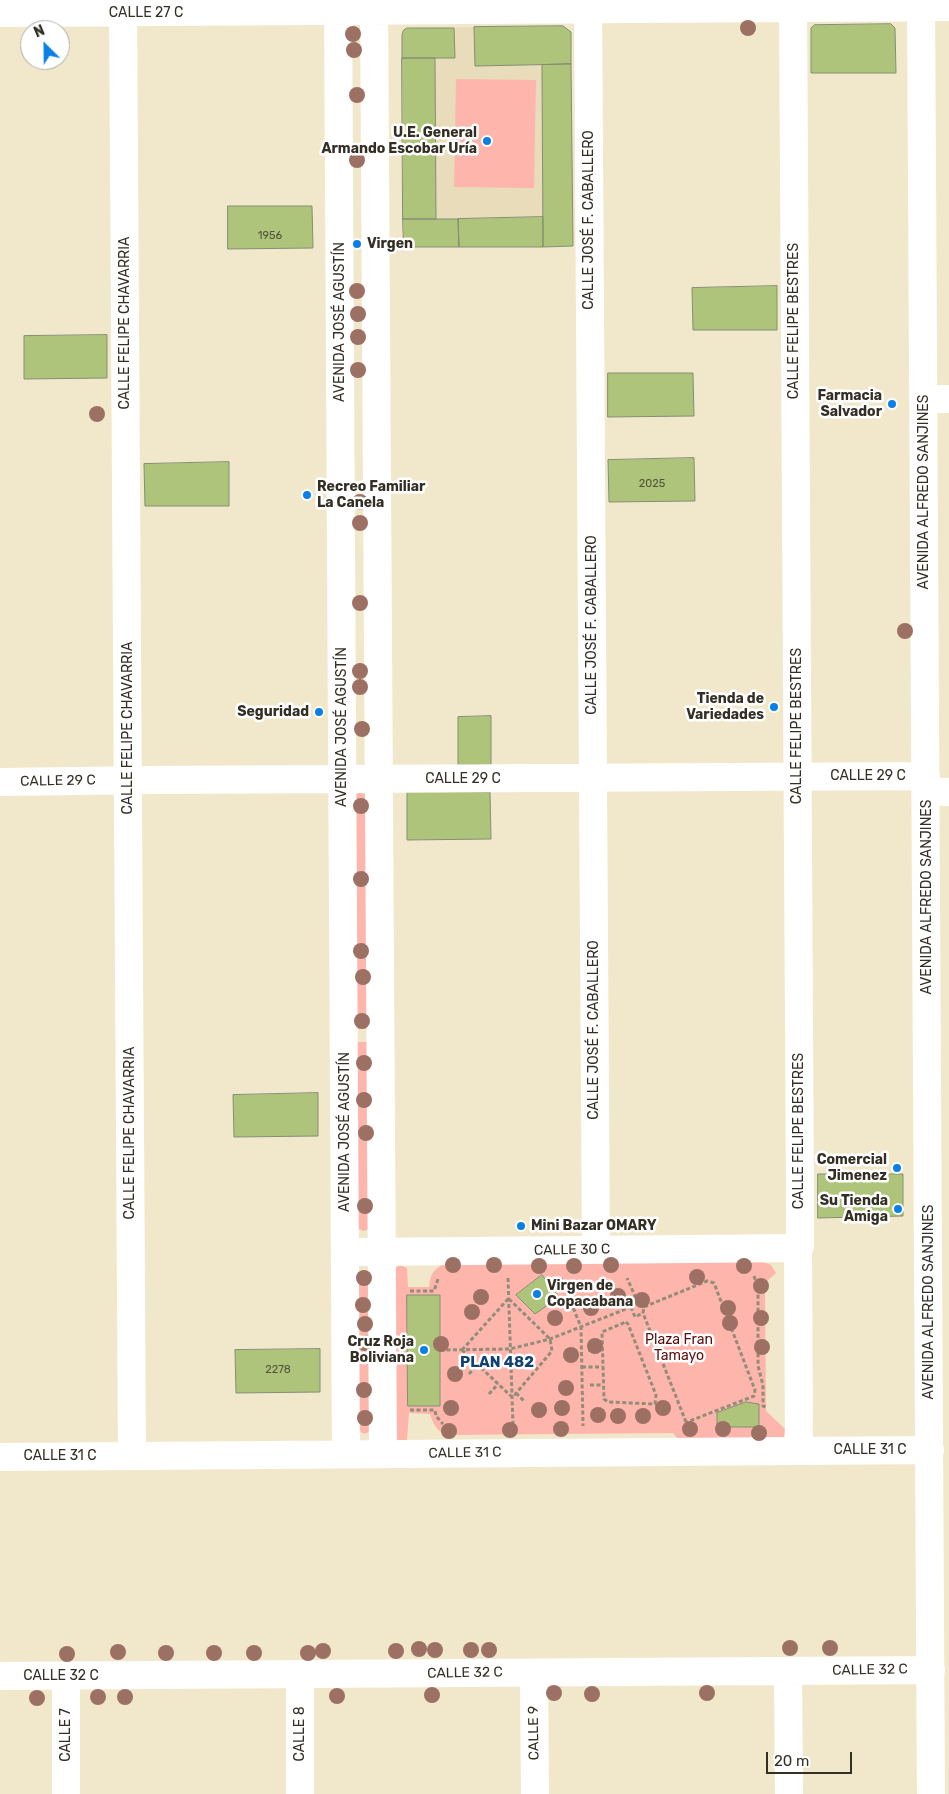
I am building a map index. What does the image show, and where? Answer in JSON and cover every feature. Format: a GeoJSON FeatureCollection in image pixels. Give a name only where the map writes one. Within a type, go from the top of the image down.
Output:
{"type":"FeatureCollection","features":[{"type":"Feature","properties":{"kind":"street","name":"CALLE FELIPE BESTRES"},"geometry":{"type":"LineString","coordinates":[[793,3],[800,1238],[800,1246],[798,1248],[799,1450]]}},
{"type":"Feature","properties":{"kind":"street","name":"CALLE 27 C"},"geometry":{"type":"LineString","coordinates":[[0,13],[123,6],[921,3],[949,7]]}},
{"type":"Feature","properties":{"kind":"street","name":"AVENIDA ALFREDO SANJINES"},"geometry":{"type":"LineString","coordinates":[[921,3],[936,399],[934,787],[939,1184],[930,1450],[940,1579],[931,1670],[932,1794]]}},
{"type":"Feature","properties":{"kind":"street"},"geometry":{"type":"LineString","coordinates":[[374,5],[383,1454]]}},
{"type":"Feature","properties":{"kind":"street","name":"CALLE JOSÉ F. CABALLERO"},"geometry":{"type":"LineString","coordinates":[[588,5],[596,1249]]}},
{"type":"Feature","properties":{"kind":"street","name":"CALLE FELIPE CHAVARRIA"},"geometry":{"type":"LineString","coordinates":[[123,6],[132,1456]]}},
{"type":"Feature","properties":{"kind":"street","name":"AVENIDA JOSÉ AGUSTÍN"},"geometry":{"type":"LineString","coordinates":[[338,6],[346,1454]]}},
{"type":"Feature","properties":{"kind":"street"},"geometry":{"type":"LineString","coordinates":[[341,422],[377,422]]}},
{"type":"Feature","properties":{"kind":"street","name":"CALLE 29 C"},"geometry":{"type":"LineString","coordinates":[[0,782],[797,777],[934,787]]}},
{"type":"Feature","properties":{"kind":"street","name":"CALLE 30 C"},"geometry":{"type":"LineString","coordinates":[[346,1252],[798,1248]]}},
{"type":"Feature","properties":{"kind":"street","name":"CALLE 31 C"},"geometry":{"type":"LineString","coordinates":[[0,1457],[930,1450]]}},
{"type":"Feature","properties":{"kind":"street","name":"CALLE 32 C"},"geometry":{"type":"LineString","coordinates":[[0,1676],[931,1670]]}},
{"type":"Feature","properties":{"kind":"street"},"geometry":{"type":"LineString","coordinates":[[788,1671],[789,1794]]}},
{"type":"Feature","properties":{"kind":"street","name":"CALLE 9"},"geometry":{"type":"LineString","coordinates":[[534,1673],[535,1794]]}},
{"type":"Feature","properties":{"kind":"street","name":"CALLE 8"},"geometry":{"type":"LineString","coordinates":[[300,1675],[300,1794]]}},
{"type":"Feature","properties":{"kind":"street","name":"CALLE 7"},"geometry":{"type":"LineString","coordinates":[[66,1676],[66,1794]]}},
{"type":"Feature","properties":{"kind":"path"},"geometry":{"type":"LineString","coordinates":[[402,1291],[434,1291],[435,1283],[439,1277]]}},
{"type":"Feature","properties":{"kind":"path"},"geometry":{"type":"LineString","coordinates":[[627,1277],[635,1296],[631,1307],[635,1317],[643,1313]]}},
{"type":"Feature","properties":{"kind":"path"},"geometry":{"type":"LineString","coordinates":[[755,1277],[758,1288],[758,1366],[763,1385],[763,1406],[766,1406]]}},
{"type":"Feature","properties":{"kind":"path"},"geometry":{"type":"LineString","coordinates":[[508,1278],[512,1421]]}},
{"type":"Feature","properties":{"kind":"path"},"geometry":{"type":"LineString","coordinates":[[561,1278],[581,1327],[583,1420]]}},
{"type":"Feature","properties":{"kind":"path"},"geometry":{"type":"LineString","coordinates":[[707,1281],[714,1283],[755,1390],[754,1396],[683,1422],[643,1313],[644,1306],[707,1281]]}},
{"type":"Feature","properties":{"kind":"path"},"geometry":{"type":"LineString","coordinates":[[462,1350],[508,1298]]}},
{"type":"Feature","properties":{"kind":"path"},"geometry":{"type":"LineString","coordinates":[[508,1298],[550,1339],[552,1351]]}},
{"type":"Feature","properties":{"kind":"path"},"geometry":{"type":"LineString","coordinates":[[440,1350],[510,1349],[550,1339],[631,1307]]}},
{"type":"Feature","properties":{"kind":"path"},"geometry":{"type":"LineString","coordinates":[[602,1326],[604,1331],[602,1332],[604,1398],[608,1402],[632,1405],[655,1404],[656,1395],[646,1365],[628,1324],[626,1322],[604,1331]]}},
{"type":"Feature","properties":{"kind":"path"},"geometry":{"type":"LineString","coordinates":[[478,1324],[482,1328]]}},
{"type":"Feature","properties":{"kind":"path"},"geometry":{"type":"LineString","coordinates":[[462,1350],[512,1398]]}},
{"type":"Feature","properties":{"kind":"path"},"geometry":{"type":"LineString","coordinates":[[512,1398],[552,1351],[559,1350]]}},
{"type":"Feature","properties":{"kind":"path"},"geometry":{"type":"LineString","coordinates":[[588,1350],[603,1350]]}},
{"type":"Feature","properties":{"kind":"path"},"geometry":{"type":"LineString","coordinates":[[468,1374],[477,1365]]}},
{"type":"Feature","properties":{"kind":"path"},"geometry":{"type":"LineString","coordinates":[[582,1367],[603,1367]]}},
{"type":"Feature","properties":{"kind":"path"},"geometry":{"type":"LineString","coordinates":[[489,1394],[498,1384]]}},
{"type":"Feature","properties":{"kind":"path"},"geometry":{"type":"LineString","coordinates":[[590,1385],[604,1385]]}},
{"type":"Feature","properties":{"kind":"path"},"geometry":{"type":"LineString","coordinates":[[516,1394],[524,1401]]}},
{"type":"Feature","properties":{"kind":"path"},"geometry":{"type":"LineString","coordinates":[[402,1410],[435,1410],[440,1423],[445,1426]]}},
{"type":"Feature","properties":{"kind":"shaded area","name":"U.E. General Armando Escobar Uría"},"geometry":{"type":"Polygon","coordinates":[[[563,26],[571,32],[573,246],[404,247],[402,35],[407,28],[563,26]]]}},
{"type":"Feature","properties":{"kind":"green space"},"geometry":{"type":"Polygon","coordinates":[[[456,79],[536,80],[534,188],[454,187],[456,79]]]}},
{"type":"Feature","properties":{"kind":"green space"},"geometry":{"type":"Polygon","coordinates":[[[356,794],[365,794],[366,798],[368,1029],[356,1029],[355,798],[356,794]]]}},
{"type":"Feature","properties":{"kind":"green space"},"geometry":{"type":"Polygon","coordinates":[[[356,1042],[368,1042],[370,1226],[367,1230],[363,1231],[359,1229],[358,1225],[356,1042]]]}},
{"type":"Feature","properties":{"kind":"green space","name":"Plaza Fran Tamayo"},"geometry":{"type":"Polygon","coordinates":[[[761,1261],[771,1265],[776,1273],[765,1283],[766,1411],[785,1429],[784,1437],[679,1440],[673,1433],[446,1435],[436,1427],[430,1414],[409,1413],[407,1440],[399,1442],[396,1438],[395,1268],[400,1265],[407,1268],[408,1287],[429,1287],[433,1273],[443,1264],[761,1261]]]}},
{"type":"Feature","properties":{"kind":"green space"},"geometry":{"type":"Polygon","coordinates":[[[364,1271],[370,1276],[371,1428],[369,1432],[364,1434],[359,1428],[358,1276],[364,1271]]]}},
{"type":"Feature","properties":{"kind":"building"},"geometry":{"type":"Polygon","coordinates":[[[891,24],[895,28],[896,73],[811,73],[811,28],[814,25],[891,24]]]}},
{"type":"Feature","properties":{"kind":"building"},"geometry":{"type":"Polygon","coordinates":[[[563,26],[571,32],[571,64],[475,66],[474,27],[563,26]]]}},
{"type":"Feature","properties":{"kind":"building"},"geometry":{"type":"Polygon","coordinates":[[[407,28],[454,28],[455,58],[402,58],[402,35],[403,31],[407,28]]]}},
{"type":"Feature","properties":{"kind":"building"},"geometry":{"type":"Polygon","coordinates":[[[402,58],[435,58],[436,219],[403,219],[402,58]]]}},
{"type":"Feature","properties":{"kind":"building"},"geometry":{"type":"Polygon","coordinates":[[[571,64],[573,246],[543,247],[542,65],[571,64]]]}},
{"type":"Feature","properties":{"kind":"building"},"geometry":{"type":"Polygon","coordinates":[[[228,206],[312,206],[313,248],[228,249],[228,206]]]}},
{"type":"Feature","properties":{"kind":"building"},"geometry":{"type":"Polygon","coordinates":[[[543,217],[543,247],[459,247],[458,219],[543,217]]]}},
{"type":"Feature","properties":{"kind":"building"},"geometry":{"type":"Polygon","coordinates":[[[403,219],[458,219],[459,247],[404,247],[403,219]]]}},
{"type":"Feature","properties":{"kind":"building"},"geometry":{"type":"Polygon","coordinates":[[[777,286],[777,330],[693,330],[692,288],[777,286]]]}},
{"type":"Feature","properties":{"kind":"building"},"geometry":{"type":"Polygon","coordinates":[[[107,335],[107,378],[24,379],[24,336],[107,335]]]}},
{"type":"Feature","properties":{"kind":"building"},"geometry":{"type":"Polygon","coordinates":[[[608,373],[693,373],[694,416],[608,417],[608,373]]]}},
{"type":"Feature","properties":{"kind":"building"},"geometry":{"type":"Polygon","coordinates":[[[694,458],[695,501],[609,502],[608,460],[694,458]]]}},
{"type":"Feature","properties":{"kind":"building"},"geometry":{"type":"Polygon","coordinates":[[[229,462],[229,506],[145,506],[144,464],[229,462]]]}},
{"type":"Feature","properties":{"kind":"building"},"geometry":{"type":"Polygon","coordinates":[[[491,716],[491,765],[458,765],[458,717],[491,716]]]}},
{"type":"Feature","properties":{"kind":"building"},"geometry":{"type":"Polygon","coordinates":[[[408,791],[490,792],[491,839],[407,840],[408,791]]]}},
{"type":"Feature","properties":{"kind":"building"},"geometry":{"type":"Polygon","coordinates":[[[318,1093],[318,1136],[234,1137],[233,1095],[318,1093]]]}},
{"type":"Feature","properties":{"kind":"building"},"geometry":{"type":"Polygon","coordinates":[[[818,1174],[903,1174],[903,1216],[818,1218],[818,1174]]]}},
{"type":"Feature","properties":{"kind":"building","name":"Virgen de Copacabana"},"geometry":{"type":"Polygon","coordinates":[[[542,1275],[559,1297],[535,1314],[516,1295],[542,1275]]]}},
{"type":"Feature","properties":{"kind":"building","name":"Cruz Roja Boliviana"},"geometry":{"type":"Polygon","coordinates":[[[407,1295],[440,1295],[440,1406],[408,1406],[407,1295]]]}},
{"type":"Feature","properties":{"kind":"building"},"geometry":{"type":"Polygon","coordinates":[[[320,1349],[320,1392],[236,1393],[235,1350],[320,1349]]]}},
{"type":"Feature","properties":{"kind":"building"},"geometry":{"type":"Polygon","coordinates":[[[746,1402],[759,1404],[759,1427],[717,1427],[717,1413],[746,1402]]]}},
{"type":"Feature","properties":{"kind":"place","name":"U.E. General Armando Escobar Uría"},"geometry":{"type":"Point","coordinates":[487,141]}},
{"type":"Feature","properties":{"kind":"place","name":"Virgen"},"geometry":{"type":"Point","coordinates":[357,244]}},
{"type":"Feature","properties":{"kind":"place","name":"Farmacia Salvador"},"geometry":{"type":"Point","coordinates":[892,404]}},
{"type":"Feature","properties":{"kind":"place","name":"Recreo Familiar La Canela"},"geometry":{"type":"Point","coordinates":[307,495]}},
{"type":"Feature","properties":{"kind":"place","name":"Tienda de Variedades"},"geometry":{"type":"Point","coordinates":[774,707]}},
{"type":"Feature","properties":{"kind":"place","name":"Seguridad"},"geometry":{"type":"Point","coordinates":[319,712]}},
{"type":"Feature","properties":{"kind":"place","name":"Comercial Jimenez"},"geometry":{"type":"Point","coordinates":[897,1168]}},
{"type":"Feature","properties":{"kind":"place","name":"Su Tienda Amiga"},"geometry":{"type":"Point","coordinates":[898,1209]}},
{"type":"Feature","properties":{"kind":"place","name":"Mini Bazar OMARY"},"geometry":{"type":"Point","coordinates":[521,1226]}},
{"type":"Feature","properties":{"kind":"place","name":"Virgen de Copacabana"},"geometry":{"type":"Point","coordinates":[537,1294]}},
{"type":"Feature","properties":{"kind":"place","name":"Cruz Roja Boliviana"},"geometry":{"type":"Point","coordinates":[424,1350]}},
{"type":"Feature","properties":{"kind":"district","name":"PLAN 482"},"geometry":{"type":"Point","coordinates":[497,1363]}}]}
